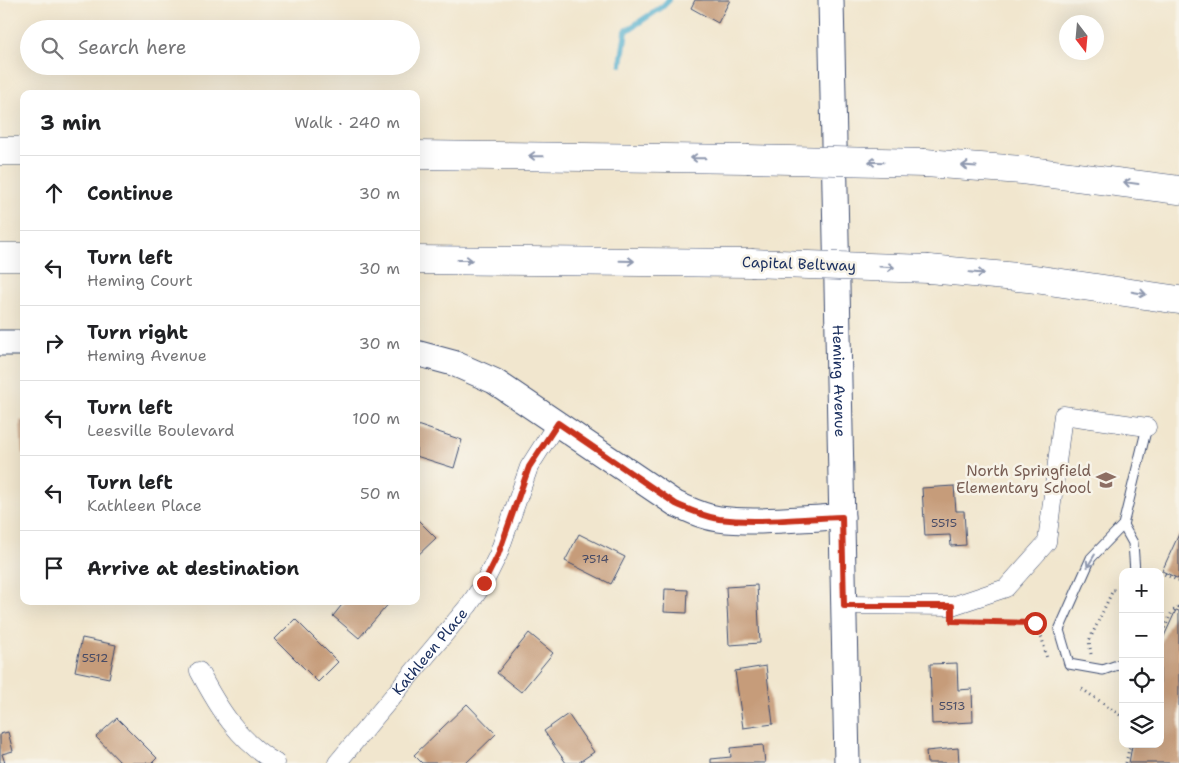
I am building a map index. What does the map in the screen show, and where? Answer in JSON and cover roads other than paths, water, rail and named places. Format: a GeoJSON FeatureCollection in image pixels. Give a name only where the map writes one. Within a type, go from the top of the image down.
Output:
{"type":"FeatureCollection","features":[{"type":"Feature","properties":{"kind":"highway"},"geometry":{"type":"LineString","coordinates":[[0,151],[20,151]]}},
{"type":"Feature","properties":{"kind":"highway"},"geometry":{"type":"LineString","coordinates":[[420,155],[925,163],[1022,170],[1179,190]]}},
{"type":"Feature","properties":{"kind":"highway"},"geometry":{"type":"LineString","coordinates":[[0,257],[20,257]]}},
{"type":"Feature","properties":{"kind":"highway","name":"Capital Beltway"},"geometry":{"type":"LineString","coordinates":[[420,260],[751,263],[929,269],[1028,278],[1179,300]]}},
{"type":"Feature","properties":{"kind":"street","name":"Heming Avenue"},"geometry":{"type":"LineString","coordinates":[[831,0],[848,763]]}},
{"type":"Feature","properties":{"kind":"street"},"geometry":{"type":"LineString","coordinates":[[0,344],[20,343]]}},
{"type":"Feature","properties":{"kind":"street"},"geometry":{"type":"LineString","coordinates":[[420,354],[453,363],[494,380],[676,504],[696,514],[719,519],[743,520],[842,517]]}},
{"type":"Feature","properties":{"kind":"street"},"geometry":{"type":"LineString","coordinates":[[844,606],[952,606],[1006,588],[1047,542],[1063,415],[1147,427]]}},
{"type":"Feature","properties":{"kind":"street","name":"Kathleen Place"},"geometry":{"type":"LineString","coordinates":[[337,763],[469,605],[484,583],[498,555],[529,467],[558,423]]}},
{"type":"Feature","properties":{"kind":"street"},"geometry":{"type":"LineString","coordinates":[[199,671],[219,709],[230,724],[252,745],[276,763]]}},
{"type":"Feature","properties":{"kind":"lane"},"geometry":{"type":"LineString","coordinates":[[1119,664],[1103,670],[1069,664],[1059,630],[1091,558],[1123,525],[1147,427]]}},
{"type":"Feature","properties":{"kind":"lane"},"geometry":{"type":"LineString","coordinates":[[1123,525],[1133,543],[1135,568]]}},
{"type":"Feature","properties":{"kind":"waterway"},"geometry":{"type":"LineString","coordinates":[[621,64],[626,31],[662,7],[669,0]]}},
{"type":"Feature","properties":{"kind":"place","name":"North Springfield Elementary School"},"geometry":{"type":"Point","coordinates":[1106,480]}}]}
